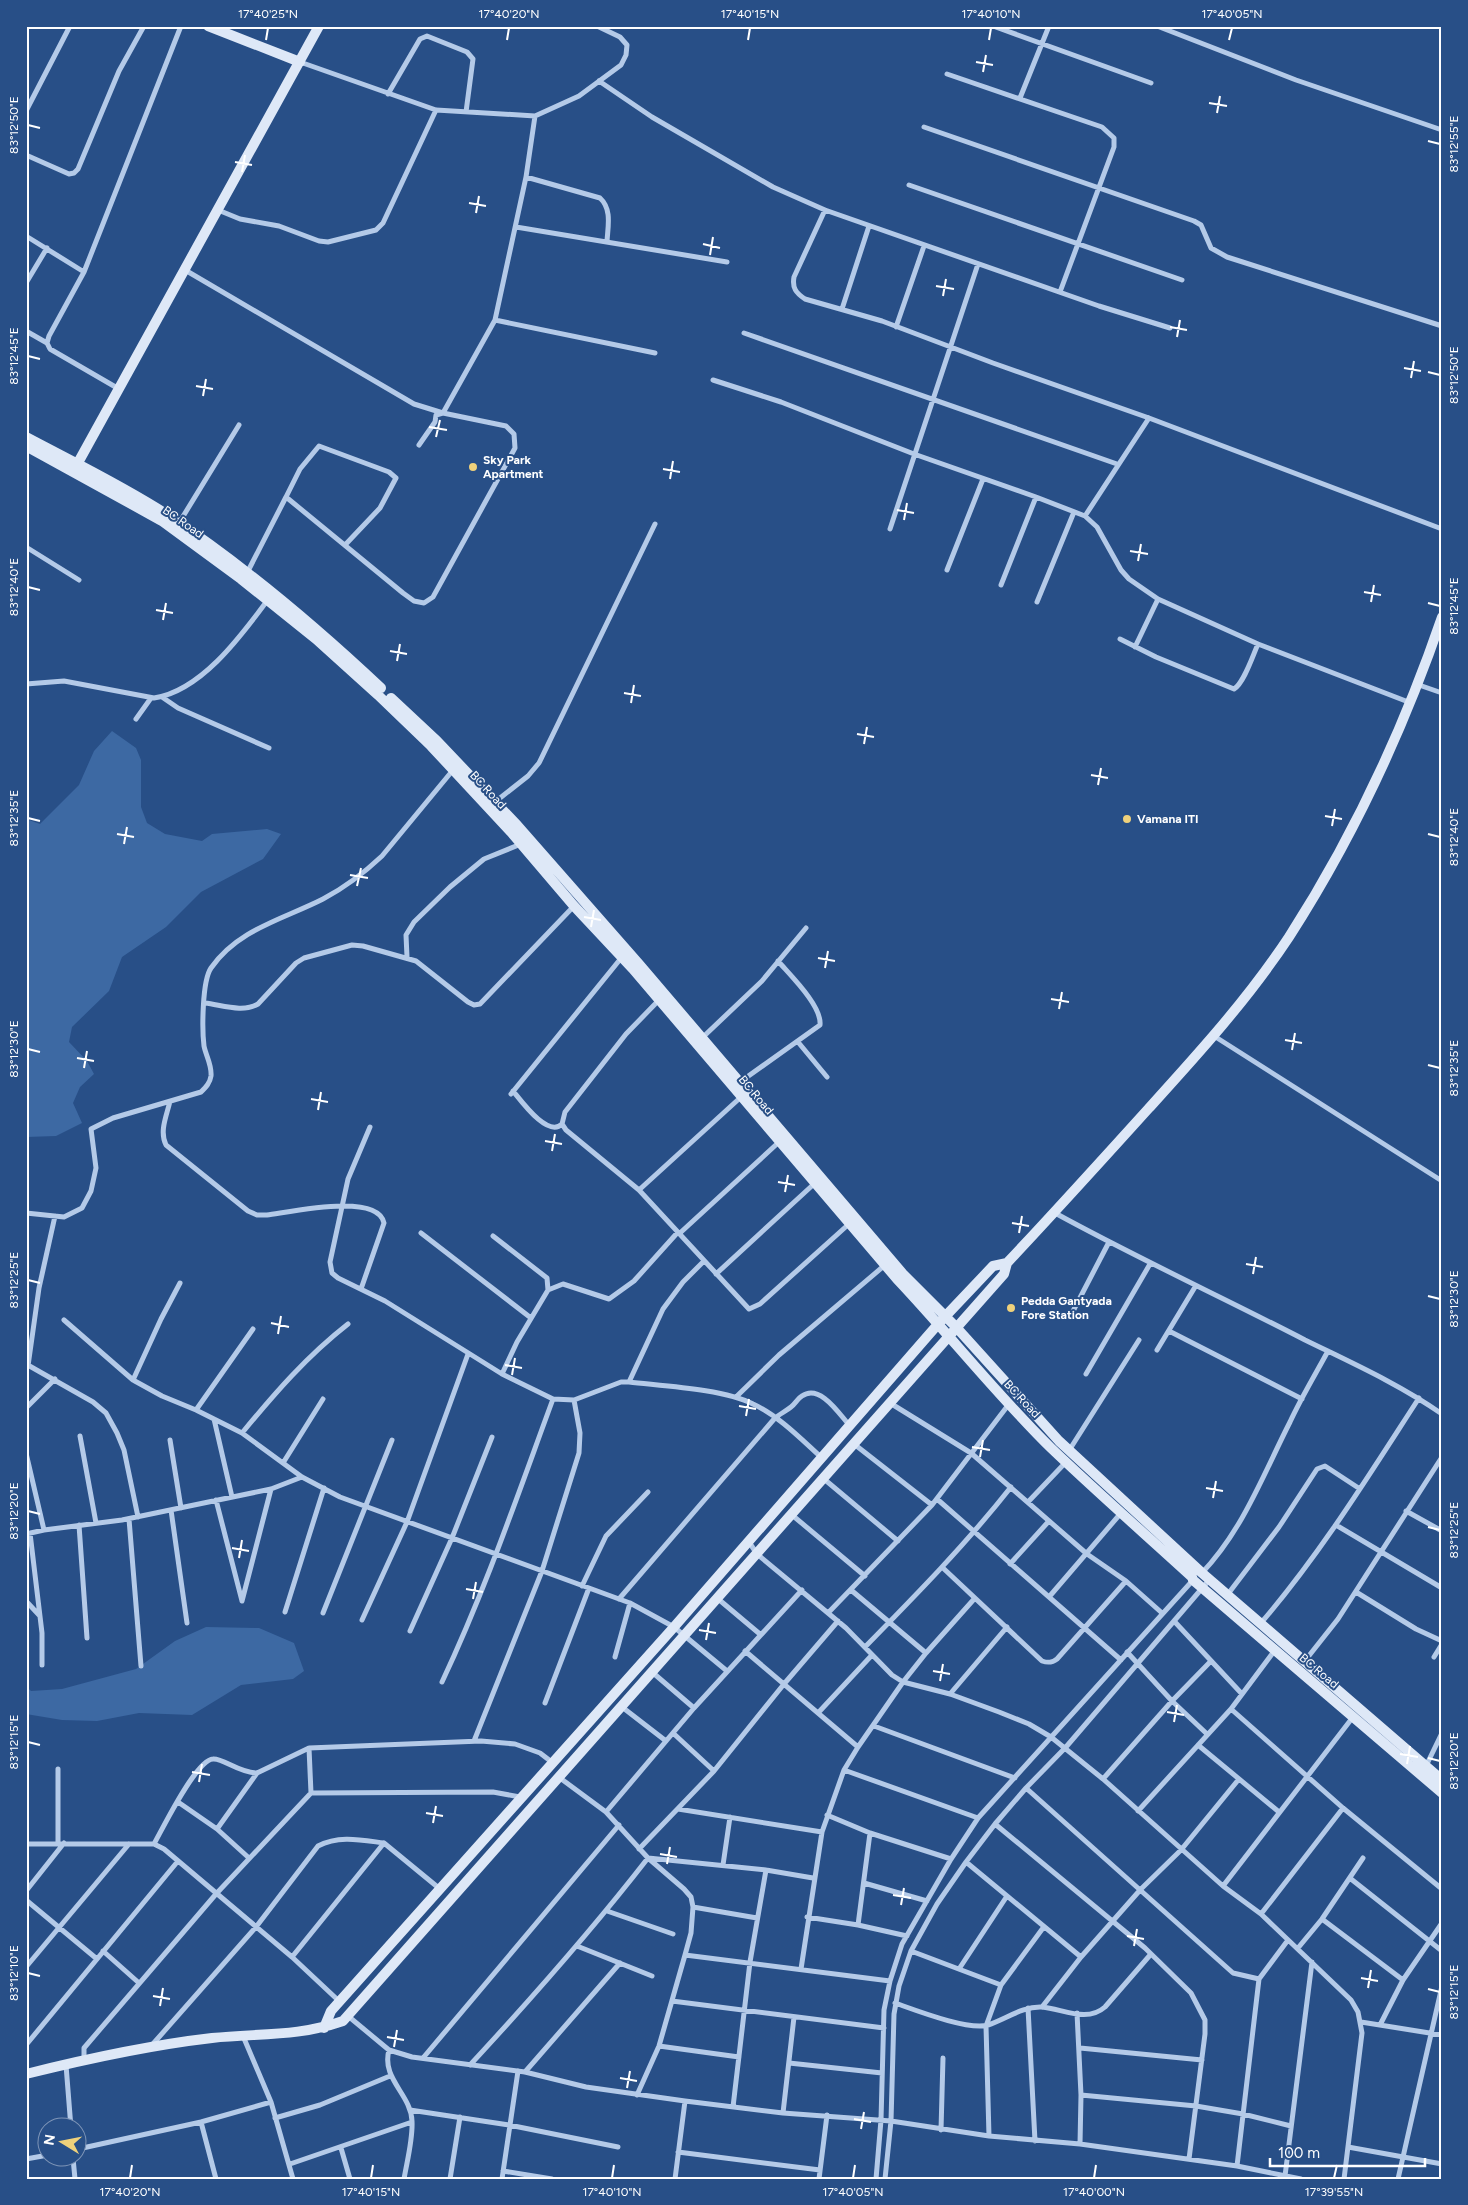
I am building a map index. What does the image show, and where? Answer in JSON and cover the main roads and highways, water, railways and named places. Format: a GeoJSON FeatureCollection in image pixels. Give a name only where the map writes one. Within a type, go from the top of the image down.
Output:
{"type":"FeatureCollection","features":[{"type":"Feature","properties":{"kind":"place","name":"Sky Park Apartment"},"geometry":{"type":"Point","coordinates":[473,467]}},
{"type":"Feature","properties":{"kind":"place","name":"Vamana ITI"},"geometry":{"type":"Point","coordinates":[1127,819]}},
{"type":"Feature","properties":{"kind":"place","name":"Pedda Gantyada Fore Station"},"geometry":{"type":"Point","coordinates":[1011,1308]}}]}
